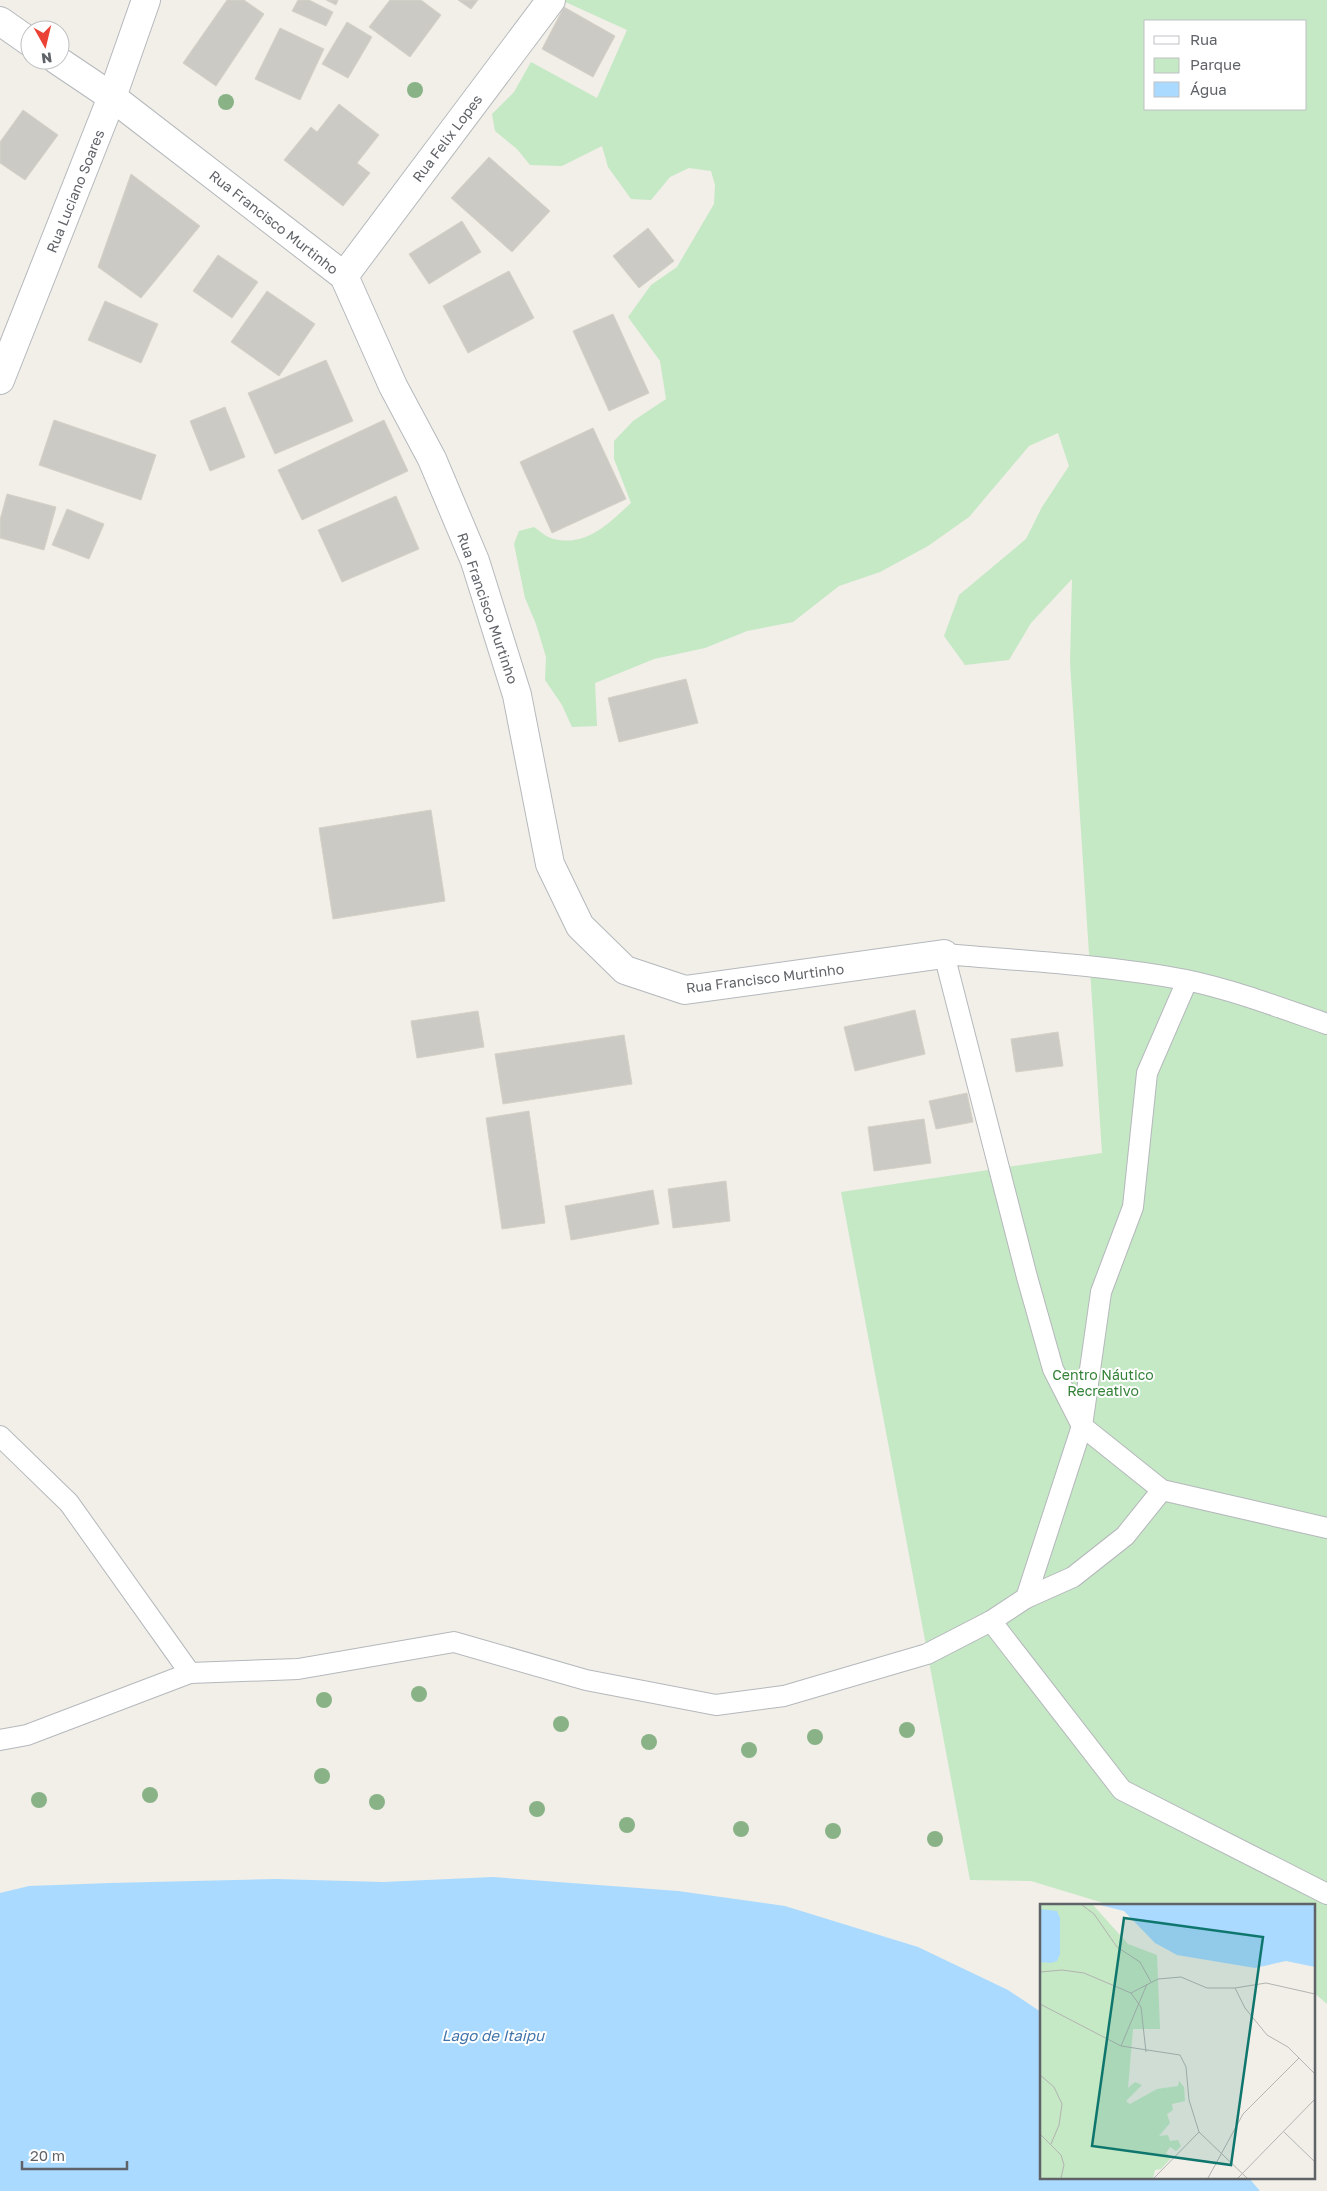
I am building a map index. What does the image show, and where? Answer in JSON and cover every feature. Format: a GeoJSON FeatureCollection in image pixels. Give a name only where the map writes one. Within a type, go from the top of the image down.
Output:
{"type":"FeatureCollection","features":[{"type":"Feature","properties":{"kind":"street","name":"Rua Luciano Soares"},"geometry":{"type":"LineString","coordinates":[[0,380],[112,97],[146,0]]}},
{"type":"Feature","properties":{"kind":"street","name":"Rua Felix Lopes"},"geometry":{"type":"LineString","coordinates":[[344,276],[551,0]]}},
{"type":"Feature","properties":{"kind":"street"},"geometry":{"type":"LineString","coordinates":[[0,21],[20,35]]}},
{"type":"Feature","properties":{"kind":"street","name":"Rua Francisco Murtinho"},"geometry":{"type":"LineString","coordinates":[[70,69],[112,97],[344,276],[392,386],[432,459],[475,561],[517,695],[550,864],[580,926],[625,970],[685,990],[944,954]]}},
{"type":"Feature","properties":{"kind":"lane"},"geometry":{"type":"LineString","coordinates":[[1327,1024],[1250,997],[1187,981],[1088,966],[944,954],[1026,1277],[1051,1360],[1082,1426],[1162,1490],[1327,1528]]}},
{"type":"Feature","properties":{"kind":"lane"},"geometry":{"type":"LineString","coordinates":[[1026,1598],[1082,1426],[1101,1292],[1133,1207],[1147,1073],[1187,981]]}},
{"type":"Feature","properties":{"kind":"lane"},"geometry":{"type":"LineString","coordinates":[[0,1436],[69,1502],[190,1673]]}},
{"type":"Feature","properties":{"kind":"lane"},"geometry":{"type":"LineString","coordinates":[[0,1740],[27,1735],[190,1673],[298,1669],[454,1642],[586,1680],[716,1705],[784,1696],[927,1654],[991,1621],[1026,1598],[1073,1577],[1125,1536],[1162,1490]]}},
{"type":"Feature","properties":{"kind":"lane"},"geometry":{"type":"LineString","coordinates":[[991,1621],[1122,1790],[1327,1894]]}},
{"type":"Feature","properties":{"kind":"green space","name":"Centro Náutico Recreativo"},"geometry":{"type":"Polygon","coordinates":[[[561,0],[1327,0],[1327,2004],[1314,1993],[1314,1904],[1107,1904],[1031,1881],[970,1880],[841,1192],[1102,1153],[1070,663],[1072,579],[1031,623],[1009,660],[965,665],[944,636],[959,595],[1026,539],[1042,507],[1069,466],[1058,433],[1029,446],[969,517],[928,546],[880,572],[839,586],[793,622],[747,631],[705,648],[654,659],[595,683],[597,726],[572,727],[562,705],[545,680],[546,657],[536,624],[525,598],[514,544],[519,531],[534,527],[546,536],[554,539],[577,540],[597,532],[631,503],[614,459],[614,441],[633,421],[666,399],[660,361],[628,317],[651,285],[677,267],[714,204],[715,185],[711,171],[689,168],[670,177],[651,200],[631,199],[608,167],[602,146],[562,166],[530,165],[517,149],[495,131],[492,114],[514,92],[531,62],[597,98],[627,30],[561,0]]]}},
{"type":"Feature","properties":{"kind":"water","name":"Lago de Itaipu"},"geometry":{"type":"Polygon","coordinates":[[[493,1877],[678,1891],[785,1906],[918,1947],[1008,1990],[1040,2011],[1040,2178],[1249,2178],[1260,2191],[0,2191],[0,1893],[29,1886],[110,1883],[276,1879],[383,1882],[493,1877]]]}},
{"type":"Feature","properties":{"kind":"building"},"geometry":{"type":"Polygon","coordinates":[[[227,0],[244,0],[264,14],[216,86],[183,63],[227,0]]]}},
{"type":"Feature","properties":{"kind":"building"},"geometry":{"type":"Polygon","coordinates":[[[298,0],[309,0],[333,12],[326,26],[292,11],[298,0]]]}},
{"type":"Feature","properties":{"kind":"building"},"geometry":{"type":"Polygon","coordinates":[[[326,0],[338,0],[336,5],[326,0]]]}},
{"type":"Feature","properties":{"kind":"building"},"geometry":{"type":"Polygon","coordinates":[[[390,0],[421,0],[441,15],[410,57],[369,27],[390,0]]]}},
{"type":"Feature","properties":{"kind":"building"},"geometry":{"type":"Polygon","coordinates":[[[458,0],[478,0],[471,9],[458,0]]]}},
{"type":"Feature","properties":{"kind":"building"},"geometry":{"type":"Polygon","coordinates":[[[564,7],[615,36],[593,77],[542,49],[564,7]]]}},
{"type":"Feature","properties":{"kind":"building"},"geometry":{"type":"Polygon","coordinates":[[[347,22],[372,37],[348,78],[322,64],[347,22]]]}},
{"type":"Feature","properties":{"kind":"building"},"geometry":{"type":"Polygon","coordinates":[[[280,28],[324,49],[300,100],[255,79],[280,28]]]}},
{"type":"Feature","properties":{"kind":"building"},"geometry":{"type":"Polygon","coordinates":[[[339,104],[379,135],[357,163],[370,173],[343,206],[284,160],[311,127],[317,132],[339,104]]]}},
{"type":"Feature","properties":{"kind":"building"},"geometry":{"type":"Polygon","coordinates":[[[23,110],[58,135],[25,180],[0,163],[0,142],[23,110]]]}},
{"type":"Feature","properties":{"kind":"building"},"geometry":{"type":"Polygon","coordinates":[[[489,157],[550,211],[512,252],[451,198],[489,157]]]}},
{"type":"Feature","properties":{"kind":"building"},"geometry":{"type":"Polygon","coordinates":[[[131,174],[200,226],[141,298],[98,267],[131,174]]]}},
{"type":"Feature","properties":{"kind":"building"},"geometry":{"type":"Polygon","coordinates":[[[462,221],[481,252],[429,284],[409,254],[462,221]]]}},
{"type":"Feature","properties":{"kind":"building"},"geometry":{"type":"Polygon","coordinates":[[[648,228],[674,261],[639,288],[613,256],[648,228]]]}},
{"type":"Feature","properties":{"kind":"building"},"geometry":{"type":"Polygon","coordinates":[[[218,255],[258,282],[232,318],[193,291],[218,255]]]}},
{"type":"Feature","properties":{"kind":"building"},"geometry":{"type":"Polygon","coordinates":[[[509,271],[534,318],[468,353],[443,306],[509,271]]]}},
{"type":"Feature","properties":{"kind":"building"},"geometry":{"type":"Polygon","coordinates":[[[267,291],[315,324],[279,376],[231,342],[267,291]]]}},
{"type":"Feature","properties":{"kind":"building"},"geometry":{"type":"Polygon","coordinates":[[[105,301],[158,324],[141,363],[88,340],[105,301]]]}},
{"type":"Feature","properties":{"kind":"building"},"geometry":{"type":"Polygon","coordinates":[[[613,314],[649,393],[609,411],[573,331],[613,314]]]}},
{"type":"Feature","properties":{"kind":"building"},"geometry":{"type":"Polygon","coordinates":[[[326,360],[353,421],[275,454],[248,393],[326,360]]]}},
{"type":"Feature","properties":{"kind":"building"},"geometry":{"type":"Polygon","coordinates":[[[225,407],[245,457],[210,471],[190,421],[225,407]]]}},
{"type":"Feature","properties":{"kind":"building"},"geometry":{"type":"Polygon","coordinates":[[[54,420],[156,455],[141,500],[39,465],[54,420]]]}},
{"type":"Feature","properties":{"kind":"building"},"geometry":{"type":"Polygon","coordinates":[[[384,420],[408,471],[302,520],[278,470],[384,420]]]}},
{"type":"Feature","properties":{"kind":"building"},"geometry":{"type":"Polygon","coordinates":[[[593,428],[626,499],[552,533],[520,462],[593,428]]]}},
{"type":"Feature","properties":{"kind":"building"},"geometry":{"type":"Polygon","coordinates":[[[7,494],[56,507],[44,550],[0,538],[0,520],[7,494]]]}},
{"type":"Feature","properties":{"kind":"building"},"geometry":{"type":"Polygon","coordinates":[[[396,496],[419,549],[342,582],[318,530],[396,496]]]}},
{"type":"Feature","properties":{"kind":"building"},"geometry":{"type":"Polygon","coordinates":[[[67,509],[104,524],[89,559],[52,545],[67,509]]]}},
{"type":"Feature","properties":{"kind":"building"},"geometry":{"type":"Polygon","coordinates":[[[686,679],[698,723],[619,742],[608,698],[686,679]]]}},
{"type":"Feature","properties":{"kind":"building"},"geometry":{"type":"Polygon","coordinates":[[[431,810],[445,901],[333,919],[319,828],[431,810]]]}},
{"type":"Feature","properties":{"kind":"building"},"geometry":{"type":"Polygon","coordinates":[[[915,1010],[925,1054],[855,1071],[844,1027],[915,1010]]]}},
{"type":"Feature","properties":{"kind":"building"},"geometry":{"type":"Polygon","coordinates":[[[478,1011],[484,1047],[417,1058],[411,1021],[478,1011]]]}},
{"type":"Feature","properties":{"kind":"building"},"geometry":{"type":"Polygon","coordinates":[[[1058,1032],[1063,1066],[1016,1072],[1011,1039],[1058,1032]]]}},
{"type":"Feature","properties":{"kind":"building"},"geometry":{"type":"Polygon","coordinates":[[[624,1035],[632,1084],[503,1104],[495,1054],[624,1035]]]}},
{"type":"Feature","properties":{"kind":"building"},"geometry":{"type":"Polygon","coordinates":[[[967,1093],[973,1122],[936,1129],[929,1101],[967,1093]]]}},
{"type":"Feature","properties":{"kind":"building"},"geometry":{"type":"Polygon","coordinates":[[[529,1111],[545,1223],[502,1229],[486,1118],[529,1111]]]}},
{"type":"Feature","properties":{"kind":"building"},"geometry":{"type":"Polygon","coordinates":[[[924,1119],[931,1163],[874,1171],[868,1127],[924,1119]]]}},
{"type":"Feature","properties":{"kind":"building"},"geometry":{"type":"Polygon","coordinates":[[[726,1181],[730,1221],[673,1228],[668,1189],[726,1181]]]}},
{"type":"Feature","properties":{"kind":"building"},"geometry":{"type":"Polygon","coordinates":[[[653,1190],[659,1224],[571,1240],[565,1206],[653,1190]]]}}]}
